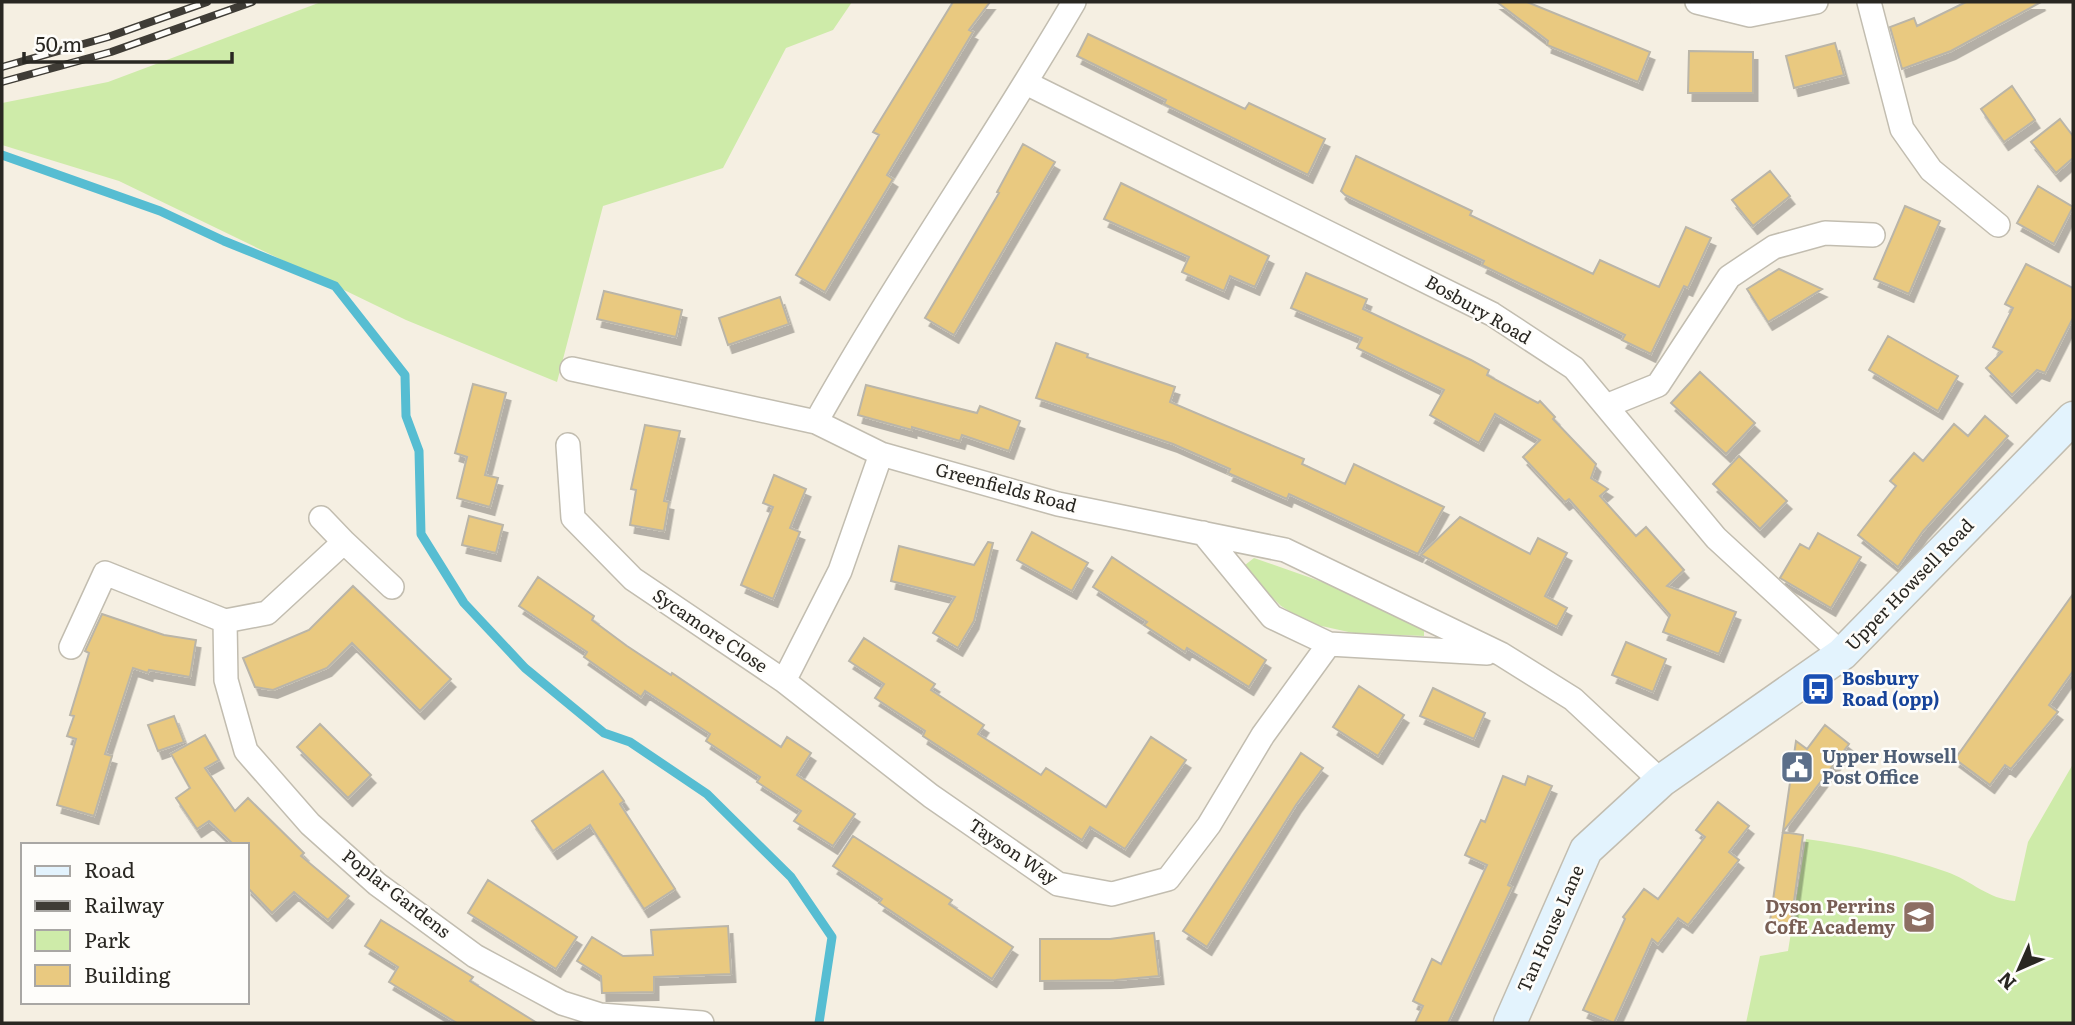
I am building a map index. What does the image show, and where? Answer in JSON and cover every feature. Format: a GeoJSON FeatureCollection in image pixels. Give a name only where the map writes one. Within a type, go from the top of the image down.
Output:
{"type":"FeatureCollection","features":[{"type":"Feature","properties":{"kind":"street"},"geometry":{"type":"LineString","coordinates":[[816,422],[848,363],[1027,83],[1074,2]]}},
{"type":"Feature","properties":{"kind":"street"},"geometry":{"type":"LineString","coordinates":[[1697,2],[1750,15],[1816,2]]}},
{"type":"Feature","properties":{"kind":"street"},"geometry":{"type":"LineString","coordinates":[[1869,2],[1902,129],[1931,170],[1998,225]]}},
{"type":"Feature","properties":{"kind":"street","name":"Bosbury Road"},"geometry":{"type":"LineString","coordinates":[[1027,83],[1492,314],[1574,368],[1716,538],[1842,654]]}},
{"type":"Feature","properties":{"kind":"street"},"geometry":{"type":"LineString","coordinates":[[1606,406],[1658,385],[1729,277],[1774,247],[1825,233],[1872,235]]}},
{"type":"Feature","properties":{"kind":"street","name":"Greenfields Road"},"geometry":{"type":"LineString","coordinates":[[572,369],[816,422],[881,454],[1058,503],[1285,550],[1500,654],[1573,699],[1661,781]]}},
{"type":"Feature","properties":{"kind":"street","name":"Upper Howsell Road"},"geometry":{"type":"LineString","coordinates":[[1661,781],[1842,654],[2073,418]]}},
{"type":"Feature","properties":{"kind":"street","name":"Sycamore Close"},"geometry":{"type":"LineString","coordinates":[[568,445],[573,519],[633,579],[784,681],[840,570],[881,454]]}},
{"type":"Feature","properties":{"kind":"street"},"geometry":{"type":"LineString","coordinates":[[321,518],[392,587]]}},
{"type":"Feature","properties":{"kind":"street","name":"Greenfields Road"},"geometry":{"type":"LineString","coordinates":[[1203,533],[1272,617],[1329,644],[1500,654]]}},
{"type":"Feature","properties":{"kind":"street"},"geometry":{"type":"LineString","coordinates":[[71,647],[105,573],[225,621],[267,613],[344,542]]}},
{"type":"Feature","properties":{"kind":"street","name":"Poplar Gardens"},"geometry":{"type":"LineString","coordinates":[[225,621],[226,680],[246,751],[310,824],[377,884],[475,956],[562,1003],[600,1015],[702,1023]]}},
{"type":"Feature","properties":{"kind":"street","name":"Tayson Way"},"geometry":{"type":"LineString","coordinates":[[784,681],[931,796],[1058,884],[1112,894],[1168,879],[1209,825],[1263,735],[1329,644]]}},
{"type":"Feature","properties":{"kind":"street","name":"Tan House Lane"},"geometry":{"type":"LineString","coordinates":[[1510,1023],[1586,850],[1661,781]]}},
{"type":"Feature","properties":{"kind":"green space"},"geometry":{"type":"Polygon","coordinates":[[[321,2],[852,2],[833,30],[786,48],[723,168],[603,206],[557,382],[406,320],[119,181],[2,145],[2,103],[108,82],[321,2]]]}},
{"type":"Feature","properties":{"kind":"green space"},"geometry":{"type":"Polygon","coordinates":[[[1254,558],[1334,586],[1424,630],[1424,636],[1353,633],[1308,623],[1281,606],[1250,576],[1245,565],[1254,558]]]}},
{"type":"Feature","properties":{"kind":"green space","name":"Dyson Perrins CofE Academy"},"geometry":{"type":"Polygon","coordinates":[[[2073,764],[2073,1023],[1746,1023],[1760,956],[1788,951],[1806,839],[1913,861],[1947,872],[1996,897],[2015,901],[2028,842],[2073,764]]]}},
{"type":"Feature","properties":{"kind":"building"},"geometry":{"type":"Polygon","coordinates":[[[953,2],[990,2],[969,30],[973,32],[887,175],[893,179],[825,292],[796,275],[879,135],[873,132],[953,2]]]}},
{"type":"Feature","properties":{"kind":"building"},"geometry":{"type":"Polygon","coordinates":[[[1497,2],[1527,2],[1650,52],[1638,82],[1547,45],[1548,41],[1497,2]]]}},
{"type":"Feature","properties":{"kind":"building"},"geometry":{"type":"Polygon","coordinates":[[[1966,2],[2041,2],[1951,51],[1902,69],[1890,27],[1914,18],[1917,26],[1966,2]]]}},
{"type":"Feature","properties":{"kind":"building"},"geometry":{"type":"Polygon","coordinates":[[[1088,34],[1245,109],[1249,103],[1325,139],[1308,175],[1164,104],[1166,100],[1077,56],[1088,34]]]}},
{"type":"Feature","properties":{"kind":"building"},"geometry":{"type":"Polygon","coordinates":[[[1835,43],[1844,75],[1794,88],[1786,56],[1835,43]]]}},
{"type":"Feature","properties":{"kind":"building"},"geometry":{"type":"Polygon","coordinates":[[[1689,51],[1753,52],[1753,93],[1688,93],[1689,51]]]}},
{"type":"Feature","properties":{"kind":"building"},"geometry":{"type":"Polygon","coordinates":[[[2012,86],[2035,120],[2004,142],[1981,109],[2012,86]]]}},
{"type":"Feature","properties":{"kind":"building"},"geometry":{"type":"Polygon","coordinates":[[[2060,119],[2073,136],[2073,158],[2056,173],[2031,142],[2060,119]]]}},
{"type":"Feature","properties":{"kind":"building"},"geometry":{"type":"Polygon","coordinates":[[[1023,144],[1055,162],[954,335],[925,318],[999,193],[997,192],[1023,144]]]}},
{"type":"Feature","properties":{"kind":"building"},"geometry":{"type":"Polygon","coordinates":[[[1356,156],[1472,211],[1470,215],[1593,274],[1600,260],[1659,287],[1686,227],[1711,238],[1688,288],[1684,286],[1651,354],[1622,340],[1625,335],[1482,265],[1484,261],[1345,195],[1341,191],[1356,156]]]}},
{"type":"Feature","properties":{"kind":"building"},"geometry":{"type":"Polygon","coordinates":[[[1770,171],[1790,196],[1753,226],[1732,200],[1770,171]]]}},
{"type":"Feature","properties":{"kind":"building"},"geometry":{"type":"Polygon","coordinates":[[[1121,183],[1269,256],[1255,287],[1230,276],[1224,291],[1182,272],[1189,257],[1104,219],[1121,183]]]}},
{"type":"Feature","properties":{"kind":"building"},"geometry":{"type":"Polygon","coordinates":[[[2038,186],[2073,207],[2054,244],[2017,223],[2038,186]]]}},
{"type":"Feature","properties":{"kind":"building"},"geometry":{"type":"Polygon","coordinates":[[[1905,206],[1940,221],[1909,294],[1874,279],[1905,206]]]}},
{"type":"Feature","properties":{"kind":"building"},"geometry":{"type":"Polygon","coordinates":[[[2026,264],[2073,288],[2073,318],[2045,373],[2037,370],[2012,395],[1986,368],[2002,352],[1993,347],[2013,308],[2005,304],[2026,264]]]}},
{"type":"Feature","properties":{"kind":"building"},"geometry":{"type":"Polygon","coordinates":[[[1779,269],[1822,289],[1768,322],[1747,289],[1779,269]]]}},
{"type":"Feature","properties":{"kind":"building"},"geometry":{"type":"Polygon","coordinates":[[[1306,273],[1367,299],[1363,309],[1471,360],[1489,370],[1487,375],[1538,403],[1540,401],[1555,417],[1553,419],[1596,464],[1591,478],[1608,489],[1600,496],[1636,536],[1646,527],[1684,570],[1667,586],[1736,612],[1719,654],[1663,632],[1670,615],[1569,499],[1565,502],[1523,457],[1540,440],[1495,414],[1479,443],[1430,415],[1444,390],[1357,348],[1362,338],[1291,308],[1306,273]]]}},
{"type":"Feature","properties":{"kind":"building"},"geometry":{"type":"Polygon","coordinates":[[[604,291],[682,310],[676,337],[597,319],[604,291]]]}},
{"type":"Feature","properties":{"kind":"building"},"geometry":{"type":"Polygon","coordinates":[[[780,297],[789,324],[728,345],[719,318],[780,297]]]}},
{"type":"Feature","properties":{"kind":"building"},"geometry":{"type":"Polygon","coordinates":[[[1888,336],[1958,376],[1938,411],[1869,370],[1888,336]]]}},
{"type":"Feature","properties":{"kind":"building"},"geometry":{"type":"Polygon","coordinates":[[[1056,343],[1088,354],[1087,357],[1175,387],[1170,402],[1304,459],[1302,464],[1345,484],[1354,464],[1444,507],[1418,554],[1289,494],[1287,499],[1228,473],[1230,469],[1173,444],[1036,398],[1056,343]]]}},
{"type":"Feature","properties":{"kind":"building"},"geometry":{"type":"Polygon","coordinates":[[[1700,372],[1755,423],[1726,454],[1671,403],[1700,372]]]}},
{"type":"Feature","properties":{"kind":"building"},"geometry":{"type":"Polygon","coordinates":[[[473,384],[506,393],[485,475],[498,478],[490,507],[457,498],[467,457],[455,453],[473,384]]]}},
{"type":"Feature","properties":{"kind":"building"},"geometry":{"type":"Polygon","coordinates":[[[866,385],[977,413],[980,406],[1020,421],[1009,451],[962,435],[960,441],[912,427],[912,430],[858,415],[866,385]]]}},
{"type":"Feature","properties":{"kind":"building"},"geometry":{"type":"Polygon","coordinates":[[[1985,416],[2008,436],[1923,531],[1898,567],[1858,535],[1896,486],[1890,481],[1914,453],[1923,461],[1954,424],[1968,436],[1985,416]]]}},
{"type":"Feature","properties":{"kind":"building"},"geometry":{"type":"Polygon","coordinates":[[[645,425],[680,431],[664,501],[669,502],[664,531],[630,525],[636,490],[631,489],[645,425]]]}},
{"type":"Feature","properties":{"kind":"building"},"geometry":{"type":"Polygon","coordinates":[[[1739,456],[1787,501],[1760,529],[1713,484],[1739,456]]]}},
{"type":"Feature","properties":{"kind":"building"},"geometry":{"type":"Polygon","coordinates":[[[774,475],[806,489],[790,528],[800,532],[773,599],[741,585],[773,507],[763,503],[774,475]]]}},
{"type":"Feature","properties":{"kind":"building"},"geometry":{"type":"Polygon","coordinates":[[[469,516],[503,525],[496,553],[462,545],[469,516]]]}},
{"type":"Feature","properties":{"kind":"building"},"geometry":{"type":"Polygon","coordinates":[[[1460,517],[1530,554],[1538,538],[1567,553],[1545,596],[1567,608],[1557,627],[1421,555],[1460,517]]]}},
{"type":"Feature","properties":{"kind":"building"},"geometry":{"type":"Polygon","coordinates":[[[1032,532],[1088,563],[1072,591],[1017,560],[1032,532]]]}},
{"type":"Feature","properties":{"kind":"building"},"geometry":{"type":"Polygon","coordinates":[[[1818,533],[1861,557],[1831,608],[1780,578],[1800,544],[1809,549],[1818,533]]]}},
{"type":"Feature","properties":{"kind":"building"},"geometry":{"type":"Polygon","coordinates":[[[988,542],[993,543],[974,621],[958,648],[933,633],[955,597],[891,581],[899,546],[974,565],[988,542]]]}},
{"type":"Feature","properties":{"kind":"building"},"geometry":{"type":"Polygon","coordinates":[[[1112,557],[1266,660],[1249,687],[1187,648],[1185,652],[1144,625],[1147,622],[1093,587],[1112,557]]]}},
{"type":"Feature","properties":{"kind":"building"},"geometry":{"type":"Polygon","coordinates":[[[538,577],[594,616],[592,620],[627,646],[671,675],[672,673],[781,747],[787,737],[811,753],[797,775],[855,814],[833,846],[794,821],[801,811],[757,782],[760,777],[706,741],[710,734],[645,691],[641,697],[584,657],[587,652],[519,606],[538,577]]]}},
{"type":"Feature","properties":{"kind":"building"},"geometry":{"type":"Polygon","coordinates":[[[353,586],[451,679],[420,711],[352,643],[327,668],[273,690],[255,687],[243,658],[309,630],[353,586]]]}},
{"type":"Feature","properties":{"kind":"building"},"geometry":{"type":"Polygon","coordinates":[[[2073,594],[2073,671],[2049,705],[2058,712],[2011,769],[2005,765],[1990,785],[1955,759],[2073,594]]]}},
{"type":"Feature","properties":{"kind":"building"},"geometry":{"type":"Polygon","coordinates":[[[102,614],[164,635],[196,640],[190,677],[149,670],[148,673],[133,668],[105,754],[112,756],[94,816],[57,805],[76,739],[67,736],[74,716],[70,715],[89,653],[85,651],[102,614]]]}},
{"type":"Feature","properties":{"kind":"building"},"geometry":{"type":"Polygon","coordinates":[[[864,638],[935,684],[931,690],[984,725],[978,734],[1041,775],[1046,768],[1106,807],[1151,737],[1186,760],[1125,849],[1090,827],[1082,840],[923,736],[925,731],[875,698],[884,684],[849,661],[864,638]]]}},
{"type":"Feature","properties":{"kind":"building"},"geometry":{"type":"Polygon","coordinates":[[[1626,642],[1666,659],[1653,692],[1612,675],[1626,642]]]}},
{"type":"Feature","properties":{"kind":"building"},"geometry":{"type":"Polygon","coordinates":[[[1359,686],[1404,715],[1378,756],[1333,727],[1359,686]]]}},
{"type":"Feature","properties":{"kind":"building"},"geometry":{"type":"Polygon","coordinates":[[[1433,688],[1485,713],[1474,739],[1420,716],[1433,688]]]}},
{"type":"Feature","properties":{"kind":"building"},"geometry":{"type":"Polygon","coordinates":[[[174,716],[184,742],[158,751],[148,725],[174,716]]]}},
{"type":"Feature","properties":{"kind":"building"},"geometry":{"type":"Polygon","coordinates":[[[320,724],[371,775],[348,798],[297,747],[320,724]]]}},
{"type":"Feature","properties":{"kind":"building"},"geometry":{"type":"Polygon","coordinates":[[[1825,725],[1849,744],[1783,832],[1803,835],[1791,924],[1770,921],[1796,741],[1807,749],[1825,725]]]}},
{"type":"Feature","properties":{"kind":"building"},"geometry":{"type":"Polygon","coordinates":[[[205,735],[219,760],[205,768],[235,811],[248,798],[304,853],[301,856],[349,896],[328,920],[294,892],[272,913],[248,888],[248,843],[232,843],[209,821],[197,829],[176,798],[190,788],[171,754],[205,735]]]}},
{"type":"Feature","properties":{"kind":"building"},"geometry":{"type":"Polygon","coordinates":[[[1301,753],[1323,768],[1296,805],[1207,947],[1183,931],[1301,753]]]}},
{"type":"Feature","properties":{"kind":"building"},"geometry":{"type":"Polygon","coordinates":[[[603,771],[624,801],[620,804],[675,889],[644,909],[590,825],[553,851],[532,821],[603,771]]]}},
{"type":"Feature","properties":{"kind":"building"},"geometry":{"type":"Polygon","coordinates":[[[1503,776],[1525,785],[1528,776],[1552,786],[1508,885],[1512,887],[1448,1023],[1415,1023],[1423,1006],[1413,1001],[1432,959],[1441,964],[1487,865],[1465,855],[1481,820],[1485,822],[1503,776]]]}},
{"type":"Feature","properties":{"kind":"building"},"geometry":{"type":"Polygon","coordinates":[[[1718,802],[1749,826],[1729,852],[1739,860],[1688,925],[1678,918],[1658,944],[1652,939],[1614,1023],[1583,1010],[1625,919],[1623,917],[1644,889],[1658,899],[1705,837],[1696,830],[1718,802]]]}},
{"type":"Feature","properties":{"kind":"building"},"geometry":{"type":"Polygon","coordinates":[[[853,836],[952,900],[949,904],[1013,947],[992,979],[879,903],[882,899],[833,866],[853,836]]]}},
{"type":"Feature","properties":{"kind":"building"},"geometry":{"type":"Polygon","coordinates":[[[488,880],[577,937],[556,969],[468,913],[488,880]]]}},
{"type":"Feature","properties":{"kind":"building"},"geometry":{"type":"Polygon","coordinates":[[[381,920],[473,977],[470,981],[537,1023],[457,1023],[389,982],[398,967],[365,946],[381,920]]]}},
{"type":"Feature","properties":{"kind":"building"},"geometry":{"type":"Polygon","coordinates":[[[728,926],[731,974],[654,977],[654,992],[602,993],[601,976],[577,961],[592,937],[623,956],[653,955],[651,930],[728,926]]]}},
{"type":"Feature","properties":{"kind":"building"},"geometry":{"type":"Polygon","coordinates":[[[1154,933],[1159,976],[1116,980],[1040,981],[1040,939],[1110,939],[1154,933]]]}},
{"type":"Feature","properties":{"kind":"waterway"},"geometry":{"type":"LineString","coordinates":[[2,155],[160,211],[224,241],[335,286],[405,375],[406,416],[419,451],[421,534],[464,603],[525,668],[604,733],[630,742],[707,794],[791,877],[832,937],[819,1023]]}},
{"type":"Feature","properties":{"kind":"railway"},"geometry":{"type":"LineString","coordinates":[[2,67],[108,37],[207,2]]}},
{"type":"Feature","properties":{"kind":"railway"},"geometry":{"type":"LineString","coordinates":[[2,82],[111,52],[252,2]]}},
{"type":"Feature","properties":{"kind":"place","name":"Bosbury Road (opp)"},"geometry":{"type":"Point","coordinates":[1818,689]}},
{"type":"Feature","properties":{"kind":"place","name":"Upper Howsell Post Office"},"geometry":{"type":"Point","coordinates":[1797,767]}},
{"type":"Feature","properties":{"kind":"place","name":"Dyson Perrins CofE Academy"},"geometry":{"type":"Point","coordinates":[1919,917]}}]}
